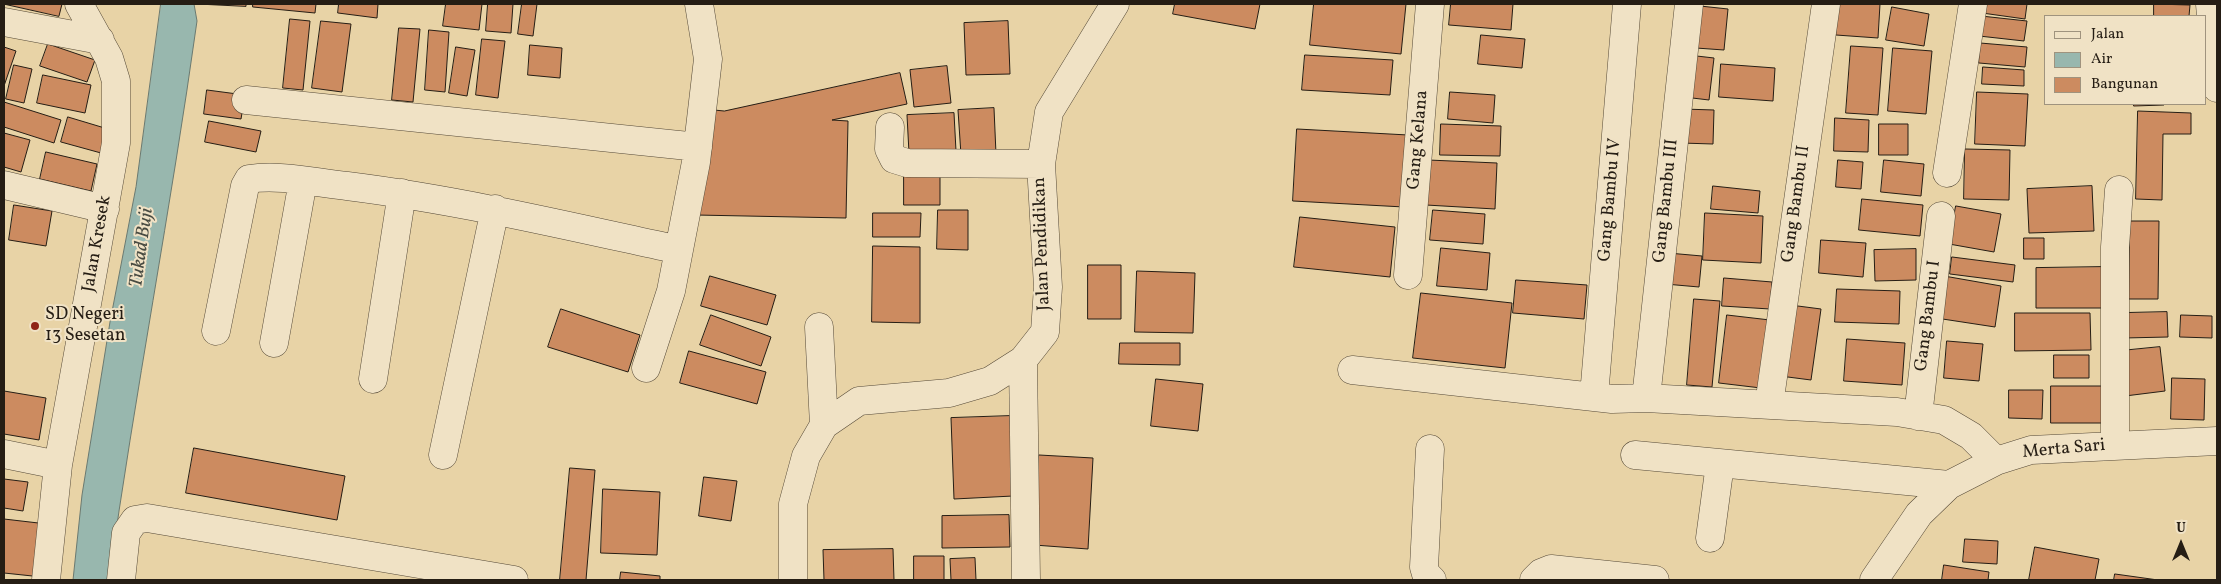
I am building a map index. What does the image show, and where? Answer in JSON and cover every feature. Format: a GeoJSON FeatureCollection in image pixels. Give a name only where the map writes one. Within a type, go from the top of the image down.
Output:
{"type":"FeatureCollection","features":[{"type":"Feature","properties":{"kind":"street","name":"Jalan Kresek"},"geometry":{"type":"LineString","coordinates":[[46,580],[58,465],[116,143],[116,81],[109,58],[79,4]]}},
{"type":"Feature","properties":{"kind":"street"},"geometry":{"type":"LineString","coordinates":[[646,368],[671,291],[698,147],[708,59],[698,4]]}},
{"type":"Feature","properties":{"kind":"street","name":"Jalan Pendidikan"},"geometry":{"type":"LineString","coordinates":[[793,580],[793,504],[806,456],[824,425],[859,401],[949,393],[990,381],[1023,360],[1045,332],[1048,287],[1041,164],[1049,112],[1115,4]]}},
{"type":"Feature","properties":{"kind":"street","name":"Gang Kelana"},"geometry":{"type":"LineString","coordinates":[[1408,275],[1430,4]]}},
{"type":"Feature","properties":{"kind":"street","name":"Gang Bambu IV"},"geometry":{"type":"LineString","coordinates":[[1594,396],[1628,4]]}},
{"type":"Feature","properties":{"kind":"street","name":"Gang Bambu III"},"geometry":{"type":"LineString","coordinates":[[1646,398],[1689,4]]}},
{"type":"Feature","properties":{"kind":"street","name":"Gang Bambu II"},"geometry":{"type":"LineString","coordinates":[[1769,405],[1826,4]]}},
{"type":"Feature","properties":{"kind":"street"},"geometry":{"type":"LineString","coordinates":[[1948,173],[1973,4]]}},
{"type":"Feature","properties":{"kind":"street"},"geometry":{"type":"LineString","coordinates":[[2210,4],[2212,49],[2217,88]]}},
{"type":"Feature","properties":{"kind":"street"},"geometry":{"type":"LineString","coordinates":[[4,22],[100,40]]}},
{"type":"Feature","properties":{"kind":"street"},"geometry":{"type":"LineString","coordinates":[[246,100],[698,147]]}},
{"type":"Feature","properties":{"kind":"street"},"geometry":{"type":"LineString","coordinates":[[890,127],[889,149],[894,159],[907,163],[1041,164]]}},
{"type":"Feature","properties":{"kind":"street"},"geometry":{"type":"LineString","coordinates":[[216,331],[248,179],[303,181],[402,193],[495,210],[679,250]]}},
{"type":"Feature","properties":{"kind":"street"},"geometry":{"type":"LineString","coordinates":[[274,343],[303,181]]}},
{"type":"Feature","properties":{"kind":"street"},"geometry":{"type":"LineString","coordinates":[[4,184],[105,208]]}},
{"type":"Feature","properties":{"kind":"street"},"geometry":{"type":"LineString","coordinates":[[2115,446],[2115,248],[2119,190]]}},
{"type":"Feature","properties":{"kind":"street"},"geometry":{"type":"LineString","coordinates":[[373,379],[402,193]]}},
{"type":"Feature","properties":{"kind":"street"},"geometry":{"type":"LineString","coordinates":[[443,455],[495,210]]}},
{"type":"Feature","properties":{"kind":"street","name":"Gang Bambu I"},"geometry":{"type":"LineString","coordinates":[[1918,416],[1941,216]]}},
{"type":"Feature","properties":{"kind":"street"},"geometry":{"type":"LineString","coordinates":[[819,327],[824,425]]}},
{"type":"Feature","properties":{"kind":"street"},"geometry":{"type":"LineString","coordinates":[[1023,360],[1026,580]]}},
{"type":"Feature","properties":{"kind":"street"},"geometry":{"type":"LineString","coordinates":[[1352,370],[1612,399],[1646,398],[1897,412],[1944,420],[1971,436],[1996,461]]}},
{"type":"Feature","properties":{"kind":"street","name":"Merta Sari"},"geometry":{"type":"LineString","coordinates":[[1874,580],[1919,514],[1949,485],[1996,461],[2031,450],[2217,442]]}},
{"type":"Feature","properties":{"kind":"street"},"geometry":{"type":"LineString","coordinates":[[1430,449],[1424,567],[1426,574],[1432,580]]}},
{"type":"Feature","properties":{"kind":"street"},"geometry":{"type":"LineString","coordinates":[[4,454],[58,465]]}},
{"type":"Feature","properties":{"kind":"street"},"geometry":{"type":"LineString","coordinates":[[1635,455],[1949,485]]}},
{"type":"Feature","properties":{"kind":"street"},"geometry":{"type":"LineString","coordinates":[[1710,538],[1720,464]]}},
{"type":"Feature","properties":{"kind":"street"},"geometry":{"type":"LineString","coordinates":[[122,580],[126,533],[135,520],[147,518],[514,580]]}},
{"type":"Feature","properties":{"kind":"street"},"geometry":{"type":"LineString","coordinates":[[1534,580],[1541,572],[1552,569],[1655,580]]}},
{"type":"Feature","properties":{"kind":"water","name":"Tukad Buji"},"geometry":{"type":"Polygon","coordinates":[[[161,4],[194,4],[197,21],[187,91],[109,580],[73,580],[82,495],[110,322],[136,187],[161,4]]]}},
{"type":"Feature","properties":{"kind":"building"},"geometry":{"type":"Polygon","coordinates":[[[4,4],[62,4],[59,16],[4,4]]]}},
{"type":"Feature","properties":{"kind":"building"},"geometry":{"type":"Polygon","coordinates":[[[198,4],[246,4],[246,6],[198,4]]]}},
{"type":"Feature","properties":{"kind":"building"},"geometry":{"type":"Polygon","coordinates":[[[253,4],[316,4],[315,13],[253,7],[253,4]]]}},
{"type":"Feature","properties":{"kind":"building"},"geometry":{"type":"Polygon","coordinates":[[[339,4],[378,4],[377,18],[338,13],[339,4]]]}},
{"type":"Feature","properties":{"kind":"building"},"geometry":{"type":"Polygon","coordinates":[[[446,4],[482,4],[479,30],[443,26],[446,4]]]}},
{"type":"Feature","properties":{"kind":"building"},"geometry":{"type":"Polygon","coordinates":[[[488,4],[513,4],[511,33],[486,31],[488,4]]]}},
{"type":"Feature","properties":{"kind":"building"},"geometry":{"type":"Polygon","coordinates":[[[522,4],[537,4],[533,36],[518,34],[522,4]]]}},
{"type":"Feature","properties":{"kind":"building"},"geometry":{"type":"Polygon","coordinates":[[[1175,4],[1260,4],[1255,29],[1173,14],[1175,4]]]}},
{"type":"Feature","properties":{"kind":"building"},"geometry":{"type":"Polygon","coordinates":[[[1314,4],[1406,4],[1401,54],[1310,45],[1314,4]]]}},
{"type":"Feature","properties":{"kind":"building"},"geometry":{"type":"Polygon","coordinates":[[[1451,4],[1513,4],[1511,30],[1449,25],[1451,4]]]}},
{"type":"Feature","properties":{"kind":"building"},"geometry":{"type":"Polygon","coordinates":[[[1838,4],[1880,4],[1878,38],[1836,35],[1838,4]]]}},
{"type":"Feature","properties":{"kind":"building"},"geometry":{"type":"Polygon","coordinates":[[[1983,4],[2027,4],[2025,19],[1982,13],[1983,4]]]}},
{"type":"Feature","properties":{"kind":"building"},"geometry":{"type":"Polygon","coordinates":[[[2154,4],[2190,5],[2189,15],[2154,15],[2154,4]]]}},
{"type":"Feature","properties":{"kind":"building"},"geometry":{"type":"Polygon","coordinates":[[[1700,6],[1728,9],[1724,50],[1696,48],[1700,6]]]}},
{"type":"Feature","properties":{"kind":"building"},"geometry":{"type":"Polygon","coordinates":[[[1892,7],[1929,14],[1924,46],[1886,40],[1892,7]]]}},
{"type":"Feature","properties":{"kind":"building"},"geometry":{"type":"Polygon","coordinates":[[[1981,16],[2027,21],[2024,41],[1979,36],[1981,16]]]}},
{"type":"Feature","properties":{"kind":"building"},"geometry":{"type":"Polygon","coordinates":[[[290,19],[310,21],[303,90],[283,88],[290,19]]]}},
{"type":"Feature","properties":{"kind":"building"},"geometry":{"type":"Polygon","coordinates":[[[321,21],[351,24],[342,92],[312,88],[321,21]]]}},
{"type":"Feature","properties":{"kind":"building"},"geometry":{"type":"Polygon","coordinates":[[[1008,21],[1010,74],[966,75],[964,23],[1008,21]]]}},
{"type":"Feature","properties":{"kind":"building"},"geometry":{"type":"Polygon","coordinates":[[[399,28],[420,29],[413,102],[392,100],[399,28]]]}},
{"type":"Feature","properties":{"kind":"building"},"geometry":{"type":"Polygon","coordinates":[[[429,30],[449,32],[445,92],[425,90],[429,30]]]}},
{"type":"Feature","properties":{"kind":"building"},"geometry":{"type":"Polygon","coordinates":[[[1481,35],[1525,39],[1522,68],[1478,64],[1481,35]]]}},
{"type":"Feature","properties":{"kind":"building"},"geometry":{"type":"Polygon","coordinates":[[[482,39],[505,41],[498,98],[476,95],[482,39]]]}},
{"type":"Feature","properties":{"kind":"building"},"geometry":{"type":"Polygon","coordinates":[[[1980,43],[2027,47],[2025,67],[1979,63],[1980,43]]]}},
{"type":"Feature","properties":{"kind":"building"},"geometry":{"type":"Polygon","coordinates":[[[48,44],[95,60],[87,82],[40,66],[48,44]]]}},
{"type":"Feature","properties":{"kind":"building"},"geometry":{"type":"Polygon","coordinates":[[[530,45],[562,48],[560,78],[528,75],[530,45]]]}},
{"type":"Feature","properties":{"kind":"building"},"geometry":{"type":"Polygon","coordinates":[[[1851,46],[1883,48],[1878,115],[1846,113],[1851,46]]]}},
{"type":"Feature","properties":{"kind":"building"},"geometry":{"type":"Polygon","coordinates":[[[4,47],[16,51],[4,86],[4,47]]]}},
{"type":"Feature","properties":{"kind":"building"},"geometry":{"type":"Polygon","coordinates":[[[456,47],[475,50],[467,96],[449,93],[456,47]]]}},
{"type":"Feature","properties":{"kind":"building"},"geometry":{"type":"Polygon","coordinates":[[[1893,48],[1932,51],[1926,114],[1888,111],[1893,48]]]}},
{"type":"Feature","properties":{"kind":"building"},"geometry":{"type":"Polygon","coordinates":[[[1305,55],[1393,60],[1390,95],[1302,90],[1305,55]]]}},
{"type":"Feature","properties":{"kind":"building"},"geometry":{"type":"Polygon","coordinates":[[[1688,55],[1714,58],[1709,100],[1684,97],[1688,55]]]}},
{"type":"Feature","properties":{"kind":"building"},"geometry":{"type":"Polygon","coordinates":[[[1721,64],[1775,68],[1773,101],[1719,97],[1721,64]]]}},
{"type":"Feature","properties":{"kind":"building"},"geometry":{"type":"Polygon","coordinates":[[[14,65],[32,69],[24,103],[6,99],[14,65]]]}},
{"type":"Feature","properties":{"kind":"building"},"geometry":{"type":"Polygon","coordinates":[[[947,66],[951,103],[914,107],[910,70],[947,66]]]}},
{"type":"Feature","properties":{"kind":"building"},"geometry":{"type":"Polygon","coordinates":[[[1983,67],[2024,70],[2024,86],[1982,84],[1983,67]]]}},
{"type":"Feature","properties":{"kind":"building"},"geometry":{"type":"Polygon","coordinates":[[[900,73],[907,104],[832,120],[848,121],[846,218],[696,215],[714,110],[724,111],[900,73]]]}},
{"type":"Feature","properties":{"kind":"building"},"geometry":{"type":"Polygon","coordinates":[[[43,75],[91,85],[85,113],[37,103],[43,75]]]}},
{"type":"Feature","properties":{"kind":"building"},"geometry":{"type":"Polygon","coordinates":[[[207,90],[245,95],[241,119],[204,114],[207,90]]]}},
{"type":"Feature","properties":{"kind":"building"},"geometry":{"type":"Polygon","coordinates":[[[1450,92],[1495,95],[1493,123],[1448,119],[1450,92]]]}},
{"type":"Feature","properties":{"kind":"building"},"geometry":{"type":"Polygon","coordinates":[[[1977,92],[2028,94],[2025,146],[1975,144],[1977,92]]]}},
{"type":"Feature","properties":{"kind":"building"},"geometry":{"type":"Polygon","coordinates":[[[4,102],[61,120],[54,143],[4,127],[4,102]]]}},
{"type":"Feature","properties":{"kind":"building"},"geometry":{"type":"Polygon","coordinates":[[[994,108],[996,154],[961,155],[958,110],[994,108]]]}},
{"type":"Feature","properties":{"kind":"building"},"geometry":{"type":"Polygon","coordinates":[[[1683,109],[1714,110],[1713,144],[1681,143],[1683,109]]]}},
{"type":"Feature","properties":{"kind":"building"},"geometry":{"type":"Polygon","coordinates":[[[2138,111],[2191,113],[2191,134],[2163,134],[2162,200],[2136,199],[2138,111]]]}},
{"type":"Feature","properties":{"kind":"building"},"geometry":{"type":"Polygon","coordinates":[[[954,113],[956,151],[909,153],[907,115],[954,113]]]}},
{"type":"Feature","properties":{"kind":"building"},"geometry":{"type":"Polygon","coordinates":[[[68,117],[108,129],[101,153],[61,142],[68,117]]]}},
{"type":"Feature","properties":{"kind":"building"},"geometry":{"type":"Polygon","coordinates":[[[1835,118],[1869,120],[1868,152],[1834,151],[1835,118]]]}},
{"type":"Feature","properties":{"kind":"building"},"geometry":{"type":"Polygon","coordinates":[[[209,121],[261,131],[256,152],[205,142],[209,121]]]}},
{"type":"Feature","properties":{"kind":"building"},"geometry":{"type":"Polygon","coordinates":[[[1441,124],[1501,126],[1500,156],[1440,155],[1441,124]]]}},
{"type":"Feature","properties":{"kind":"building"},"geometry":{"type":"Polygon","coordinates":[[[1879,124],[1908,124],[1908,155],[1879,155],[1879,124]]]}},
{"type":"Feature","properties":{"kind":"building"},"geometry":{"type":"Polygon","coordinates":[[[1297,129],[1408,135],[1404,207],[1293,201],[1297,129]]]}},
{"type":"Feature","properties":{"kind":"building"},"geometry":{"type":"Polygon","coordinates":[[[4,133],[30,140],[21,172],[4,167],[4,133]]]}},
{"type":"Feature","properties":{"kind":"building"},"geometry":{"type":"Polygon","coordinates":[[[1965,149],[2010,150],[2009,200],[1964,199],[1965,149]]]}},
{"type":"Feature","properties":{"kind":"building"},"geometry":{"type":"Polygon","coordinates":[[[46,152],[97,164],[91,191],[40,179],[46,152]]]}},
{"type":"Feature","properties":{"kind":"building"},"geometry":{"type":"Polygon","coordinates":[[[1428,160],[1497,163],[1495,209],[1426,205],[1428,160]]]}},
{"type":"Feature","properties":{"kind":"building"},"geometry":{"type":"Polygon","coordinates":[[[1838,160],[1863,162],[1861,189],[1836,187],[1838,160]]]}},
{"type":"Feature","properties":{"kind":"building"},"geometry":{"type":"Polygon","coordinates":[[[1884,160],[1924,164],[1921,196],[1881,192],[1884,160]]]}},
{"type":"Feature","properties":{"kind":"building"},"geometry":{"type":"Polygon","coordinates":[[[904,169],[940,169],[940,205],[904,205],[904,169]]]}},
{"type":"Feature","properties":{"kind":"building"},"geometry":{"type":"Polygon","coordinates":[[[1713,186],[1760,191],[1758,213],[1711,209],[1713,186]]]}},
{"type":"Feature","properties":{"kind":"building"},"geometry":{"type":"Polygon","coordinates":[[[2092,186],[2094,231],[2029,233],[2027,189],[2092,186]]]}},
{"type":"Feature","properties":{"kind":"building"},"geometry":{"type":"Polygon","coordinates":[[[1862,199],[1923,205],[1920,236],[1859,230],[1862,199]]]}},
{"type":"Feature","properties":{"kind":"building"},"geometry":{"type":"Polygon","coordinates":[[[14,205],[52,211],[46,246],[9,240],[14,205]]]}},
{"type":"Feature","properties":{"kind":"building"},"geometry":{"type":"Polygon","coordinates":[[[1956,206],[2001,214],[1994,252],[1949,244],[1956,206]]]}},
{"type":"Feature","properties":{"kind":"building"},"geometry":{"type":"Polygon","coordinates":[[[938,210],[968,210],[968,250],[937,249],[938,210]]]}},
{"type":"Feature","properties":{"kind":"building"},"geometry":{"type":"Polygon","coordinates":[[[1433,210],[1485,214],[1483,244],[1430,240],[1433,210]]]}},
{"type":"Feature","properties":{"kind":"building"},"geometry":{"type":"Polygon","coordinates":[[[873,213],[921,213],[920,237],[873,237],[873,213]]]}},
{"type":"Feature","properties":{"kind":"building"},"geometry":{"type":"Polygon","coordinates":[[[1705,213],[1763,216],[1761,263],[1703,260],[1705,213]]]}},
{"type":"Feature","properties":{"kind":"building"},"geometry":{"type":"Polygon","coordinates":[[[1300,217],[1395,227],[1390,277],[1294,267],[1300,217]]]}},
{"type":"Feature","properties":{"kind":"building"},"geometry":{"type":"Polygon","coordinates":[[[2130,221],[2159,221],[2158,299],[2129,299],[2130,221]]]}},
{"type":"Feature","properties":{"kind":"building"},"geometry":{"type":"Polygon","coordinates":[[[2024,238],[2044,238],[2044,259],[2024,259],[2024,238]]]}},
{"type":"Feature","properties":{"kind":"building"},"geometry":{"type":"Polygon","coordinates":[[[1821,240],[1866,243],[1863,277],[1819,273],[1821,240]]]}},
{"type":"Feature","properties":{"kind":"building"},"geometry":{"type":"Polygon","coordinates":[[[873,246],[920,247],[920,323],[872,322],[873,246]]]}},
{"type":"Feature","properties":{"kind":"building"},"geometry":{"type":"Polygon","coordinates":[[[1441,248],[1490,253],[1487,290],[1437,286],[1441,248]]]}},
{"type":"Feature","properties":{"kind":"building"},"geometry":{"type":"Polygon","coordinates":[[[1916,249],[1916,280],[1875,281],[1874,250],[1916,249]]]}},
{"type":"Feature","properties":{"kind":"building"},"geometry":{"type":"Polygon","coordinates":[[[1668,253],[1702,256],[1699,287],[1665,284],[1668,253]]]}},
{"type":"Feature","properties":{"kind":"building"},"geometry":{"type":"Polygon","coordinates":[[[1952,257],[2015,265],[2013,282],[1950,274],[1952,257]]]}},
{"type":"Feature","properties":{"kind":"building"},"geometry":{"type":"Polygon","coordinates":[[[1088,265],[1121,265],[1121,319],[1088,319],[1088,265]]]}},
{"type":"Feature","properties":{"kind":"building"},"geometry":{"type":"Polygon","coordinates":[[[2102,267],[2102,308],[2036,308],[2036,268],[2102,267]]]}},
{"type":"Feature","properties":{"kind":"building"},"geometry":{"type":"Polygon","coordinates":[[[1137,271],[1195,273],[1193,333],[1135,332],[1137,271]]]}},
{"type":"Feature","properties":{"kind":"building"},"geometry":{"type":"Polygon","coordinates":[[[710,276],[776,295],[767,325],[701,306],[710,276]]]}},
{"type":"Feature","properties":{"kind":"building"},"geometry":{"type":"Polygon","coordinates":[[[1944,276],[2001,286],[1995,327],[1936,318],[1944,276]]]}},
{"type":"Feature","properties":{"kind":"building"},"geometry":{"type":"Polygon","coordinates":[[[1724,278],[1772,282],[1770,309],[1722,306],[1724,278]]]}},
{"type":"Feature","properties":{"kind":"building"},"geometry":{"type":"Polygon","coordinates":[[[1516,280],[1587,285],[1584,319],[1513,313],[1516,280]]]}},
{"type":"Feature","properties":{"kind":"building"},"geometry":{"type":"Polygon","coordinates":[[[1837,289],[1900,291],[1899,324],[1835,322],[1837,289]]]}},
{"type":"Feature","properties":{"kind":"building"},"geometry":{"type":"Polygon","coordinates":[[[1421,293],[1512,303],[1505,368],[1413,358],[1421,293]]]}},
{"type":"Feature","properties":{"kind":"building"},"geometry":{"type":"Polygon","coordinates":[[[1694,299],[1720,301],[1712,387],[1687,385],[1694,299]]]}},
{"type":"Feature","properties":{"kind":"building"},"geometry":{"type":"Polygon","coordinates":[[[1790,305],[1821,309],[1811,380],[1780,376],[1790,305]]]}},
{"type":"Feature","properties":{"kind":"building"},"geometry":{"type":"Polygon","coordinates":[[[561,309],[640,335],[628,372],[548,347],[561,309]]]}},
{"type":"Feature","properties":{"kind":"building"},"geometry":{"type":"Polygon","coordinates":[[[2167,312],[2168,337],[2124,338],[2124,313],[2167,312]]]}},
{"type":"Feature","properties":{"kind":"building"},"geometry":{"type":"Polygon","coordinates":[[[2015,313],[2090,313],[2091,350],[2015,351],[2015,313]]]}},
{"type":"Feature","properties":{"kind":"building"},"geometry":{"type":"Polygon","coordinates":[[[711,315],[771,337],[761,366],[700,345],[711,315]]]}},
{"type":"Feature","properties":{"kind":"building"},"geometry":{"type":"Polygon","coordinates":[[[1727,315],[1770,320],[1761,388],[1719,383],[1727,315]]]}},
{"type":"Feature","properties":{"kind":"building"},"geometry":{"type":"Polygon","coordinates":[[[2181,315],[2212,316],[2212,338],[2180,337],[2181,315]]]}},
{"type":"Feature","properties":{"kind":"building"},"geometry":{"type":"Polygon","coordinates":[[[1847,339],[1905,343],[1902,385],[1844,381],[1847,339]]]}},
{"type":"Feature","properties":{"kind":"building"},"geometry":{"type":"Polygon","coordinates":[[[1947,341],[1983,344],[1979,381],[1944,378],[1947,341]]]}},
{"type":"Feature","properties":{"kind":"building"},"geometry":{"type":"Polygon","coordinates":[[[1120,343],[1180,343],[1180,365],[1119,364],[1120,343]]]}},
{"type":"Feature","properties":{"kind":"building"},"geometry":{"type":"Polygon","coordinates":[[[2160,347],[2165,391],[2125,396],[2120,351],[2160,347]]]}},
{"type":"Feature","properties":{"kind":"building"},"geometry":{"type":"Polygon","coordinates":[[[689,351],[766,372],[757,404],[680,383],[689,351]]]}},
{"type":"Feature","properties":{"kind":"building"},"geometry":{"type":"Polygon","coordinates":[[[2054,355],[2089,355],[2089,378],[2054,378],[2054,355]]]}},
{"type":"Feature","properties":{"kind":"building"},"geometry":{"type":"Polygon","coordinates":[[[2172,378],[2205,379],[2204,420],[2171,419],[2172,378]]]}},
{"type":"Feature","properties":{"kind":"building"},"geometry":{"type":"Polygon","coordinates":[[[1156,379],[1203,384],[1198,431],[1151,426],[1156,379]]]}},
{"type":"Feature","properties":{"kind":"building"},"geometry":{"type":"Polygon","coordinates":[[[2051,386],[2103,386],[2103,423],[2051,423],[2051,386]]]}},
{"type":"Feature","properties":{"kind":"building"},"geometry":{"type":"Polygon","coordinates":[[[2009,390],[2043,390],[2042,419],[2009,418],[2009,390]]]}},
{"type":"Feature","properties":{"kind":"building"},"geometry":{"type":"Polygon","coordinates":[[[4,391],[46,398],[39,440],[4,434],[4,391]]]}},
{"type":"Feature","properties":{"kind":"building"},"geometry":{"type":"Polygon","coordinates":[[[1010,416],[1013,496],[954,499],[951,418],[1010,416]]]}},
{"type":"Feature","properties":{"kind":"building"},"geometry":{"type":"Polygon","coordinates":[[[194,448],[345,476],[337,520],[186,493],[194,448]]]}},
{"type":"Feature","properties":{"kind":"building"},"geometry":{"type":"Polygon","coordinates":[[[1039,455],[1093,458],[1088,549],[1034,545],[1039,455]]]}},
{"type":"Feature","properties":{"kind":"building"},"geometry":{"type":"Polygon","coordinates":[[[570,468],[595,470],[586,580],[560,580],[570,468]]]}},
{"type":"Feature","properties":{"kind":"building"},"geometry":{"type":"Polygon","coordinates":[[[704,477],[737,481],[731,521],[699,516],[704,477]]]}},
{"type":"Feature","properties":{"kind":"building"},"geometry":{"type":"Polygon","coordinates":[[[4,479],[28,482],[23,511],[4,508],[4,479]]]}},
{"type":"Feature","properties":{"kind":"building"},"geometry":{"type":"Polygon","coordinates":[[[603,489],[660,492],[657,555],[601,553],[603,489]]]}},
{"type":"Feature","properties":{"kind":"building"},"geometry":{"type":"Polygon","coordinates":[[[1009,515],[1010,547],[942,548],[942,516],[1009,515]]]}},
{"type":"Feature","properties":{"kind":"building"},"geometry":{"type":"Polygon","coordinates":[[[4,519],[47,524],[42,577],[4,573],[4,519]]]}},
{"type":"Feature","properties":{"kind":"building"},"geometry":{"type":"Polygon","coordinates":[[[1965,539],[1998,541],[1997,564],[1963,562],[1965,539]]]}},
{"type":"Feature","properties":{"kind":"building"},"geometry":{"type":"Polygon","coordinates":[[[2035,547],[2099,559],[2095,580],[2029,580],[2035,547]]]}},
{"type":"Feature","properties":{"kind":"building"},"geometry":{"type":"Polygon","coordinates":[[[893,549],[894,580],[824,580],[823,550],[893,549]]]}},
{"type":"Feature","properties":{"kind":"building"},"geometry":{"type":"Polygon","coordinates":[[[914,556],[944,556],[944,580],[914,580],[914,556]]]}},
{"type":"Feature","properties":{"kind":"building"},"geometry":{"type":"Polygon","coordinates":[[[975,558],[976,580],[951,580],[950,559],[975,558]]]}},
{"type":"Feature","properties":{"kind":"building"},"geometry":{"type":"Polygon","coordinates":[[[1944,565],[1989,572],[1988,580],[1942,580],[1944,565]]]}},
{"type":"Feature","properties":{"kind":"building"},"geometry":{"type":"Polygon","coordinates":[[[621,572],[660,576],[660,580],[620,580],[621,572]]]}},
{"type":"Feature","properties":{"kind":"building"},"geometry":{"type":"Polygon","coordinates":[[[2115,574],[2158,580],[2114,580],[2115,574]]]}},
{"type":"Feature","properties":{"kind":"place","name":"SD Negeri 13 Sesetan"},"geometry":{"type":"Point","coordinates":[35,326]}}]}
